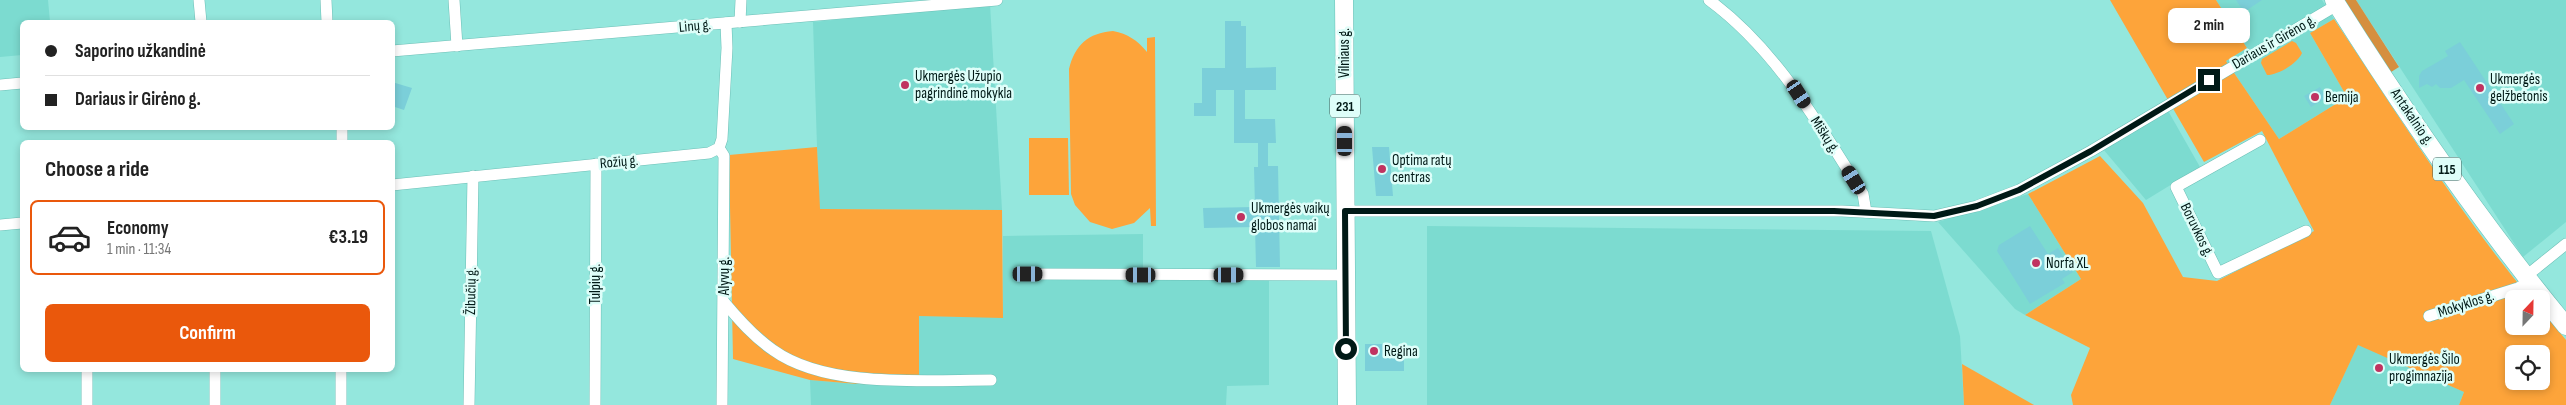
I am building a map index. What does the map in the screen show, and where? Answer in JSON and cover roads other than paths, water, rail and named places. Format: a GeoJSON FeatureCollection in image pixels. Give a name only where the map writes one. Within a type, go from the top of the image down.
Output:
{"type":"FeatureCollection","features":[{"type":"Feature","properties":{"kind":"main road","name":"Vilniaus g."},"geometry":{"type":"LineString","coordinates":[[1344,0],[1344,275],[1347,405]]}},
{"type":"Feature","properties":{"kind":"main road","name":"Antakalnio g."},"geometry":{"type":"LineString","coordinates":[[2335,2],[2464,194],[2566,326]]}},
{"type":"Feature","properties":{"kind":"street"},"geometry":{"type":"LineString","coordinates":[[199,0],[201,20]]}},
{"type":"Feature","properties":{"kind":"street"},"geometry":{"type":"LineString","coordinates":[[326,0],[327,20]]}},
{"type":"Feature","properties":{"kind":"street"},"geometry":{"type":"LineString","coordinates":[[454,0],[457,46]]}},
{"type":"Feature","properties":{"kind":"street"},"geometry":{"type":"LineString","coordinates":[[740,22],[741,0]]}},
{"type":"Feature","properties":{"kind":"street","name":"Linų g."},"geometry":{"type":"LineString","coordinates":[[395,51],[997,0]]}},
{"type":"Feature","properties":{"kind":"street","name":"Miškų g."},"geometry":{"type":"LineString","coordinates":[[1709,0],[1755,40],[1787,77],[1863,194],[1866,212]]}},
{"type":"Feature","properties":{"kind":"street","name":"Dariaus ir Girėno g."},"geometry":{"type":"LineString","coordinates":[[1345,211],[1866,212],[1934,216],[1977,206],[2019,190],[2091,151],[2335,2]]}},
{"type":"Feature","properties":{"kind":"street"},"geometry":{"type":"LineString","coordinates":[[719,148],[722,139],[727,48],[726,23]]}},
{"type":"Feature","properties":{"kind":"street"},"geometry":{"type":"LineString","coordinates":[[0,85],[20,83]]}},
{"type":"Feature","properties":{"kind":"street","name":"Boruvkos g."},"geometry":{"type":"LineString","coordinates":[[2260,140],[2176,187],[2218,273],[2306,231]]}},
{"type":"Feature","properties":{"kind":"street","name":"Rožių g."},"geometry":{"type":"LineString","coordinates":[[395,185],[709,153],[719,148]]}},
{"type":"Feature","properties":{"kind":"street","name":"Alyvų g."},"geometry":{"type":"LineString","coordinates":[[719,148],[724,156],[722,405]]}},
{"type":"Feature","properties":{"kind":"street","name":"Tulpių g."},"geometry":{"type":"LineString","coordinates":[[595,405],[596,164]]}},
{"type":"Feature","properties":{"kind":"street","name":"Žibučių g."},"geometry":{"type":"LineString","coordinates":[[469,405],[473,176]]}},
{"type":"Feature","properties":{"kind":"street"},"geometry":{"type":"LineString","coordinates":[[0,225],[20,223]]}},
{"type":"Feature","properties":{"kind":"street","name":"Mokyklos g."},"geometry":{"type":"LineString","coordinates":[[2429,316],[2518,288],[2566,244]]}},
{"type":"Feature","properties":{"kind":"street"},"geometry":{"type":"LineString","coordinates":[[1028,274],[1344,275]]}},
{"type":"Feature","properties":{"kind":"street"},"geometry":{"type":"LineString","coordinates":[[724,302],[748,329],[774,351],[814,369],[866,379],[990,380]]}},
{"type":"Feature","properties":{"kind":"street"},"geometry":{"type":"LineString","coordinates":[[88,372],[88,405]]}},
{"type":"Feature","properties":{"kind":"street"},"geometry":{"type":"LineString","coordinates":[[215,372],[215,405]]}},
{"type":"Feature","properties":{"kind":"street"},"geometry":{"type":"LineString","coordinates":[[341,372],[341,405]]}},
{"type":"Feature","properties":{"kind":"place","name":"Ukmergės Užupio pagrindinė mokykla"},"geometry":{"type":"Point","coordinates":[905,85]}},
{"type":"Feature","properties":{"kind":"place","name":"Ukmergės gelžbetonis"},"geometry":{"type":"Point","coordinates":[2480,88]}},
{"type":"Feature","properties":{"kind":"place","name":"Bemija"},"geometry":{"type":"Point","coordinates":[2315,97]}},
{"type":"Feature","properties":{"kind":"place","name":"Optima ratų centras"},"geometry":{"type":"Point","coordinates":[1382,169]}},
{"type":"Feature","properties":{"kind":"place","name":"Ukmergės vaikų globos namai"},"geometry":{"type":"Point","coordinates":[1241,217]}},
{"type":"Feature","properties":{"kind":"place","name":"Norfa XL"},"geometry":{"type":"Point","coordinates":[2036,263]}},
{"type":"Feature","properties":{"kind":"place","name":"Regina"},"geometry":{"type":"Point","coordinates":[1374,351]}},
{"type":"Feature","properties":{"kind":"place","name":"Ukmergės Šilo progimnazija"},"geometry":{"type":"Point","coordinates":[2379,368]}}]}
